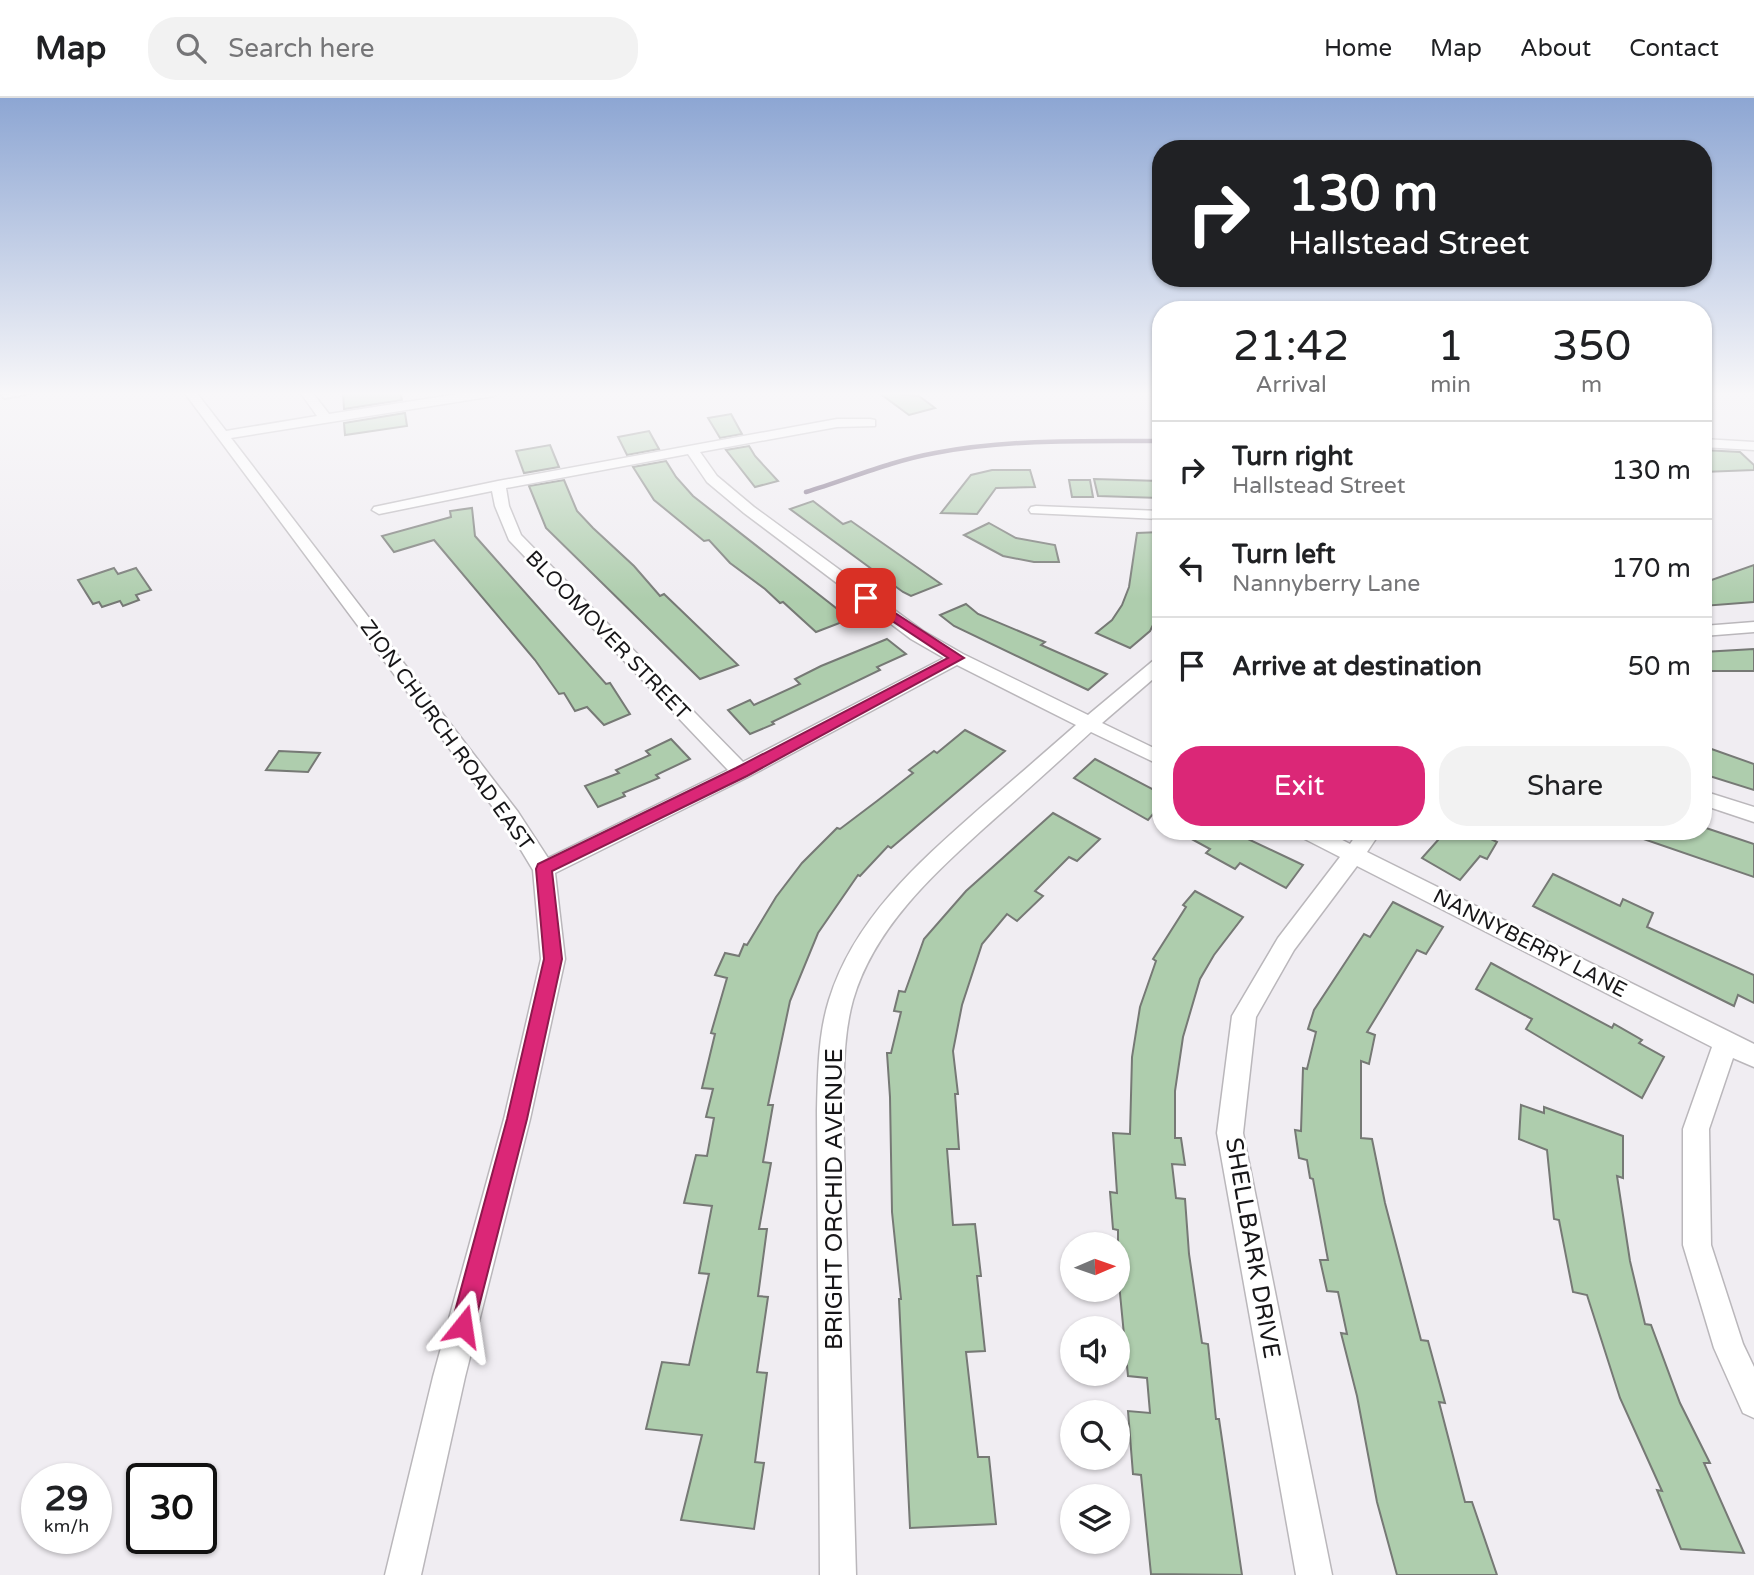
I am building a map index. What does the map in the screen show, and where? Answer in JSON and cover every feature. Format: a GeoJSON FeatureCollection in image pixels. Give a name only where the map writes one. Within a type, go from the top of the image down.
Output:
{"type":"FeatureCollection","features":[{"type":"Feature","properties":{"kind":"street","name":"ZION CHURCH ROAD EAST"},"geometry":{"type":"LineString","coordinates":[[243,461],[511,817],[544,869],[553,959],[517,1119],[449,1377],[403,1575]]}},
{"type":"Feature","properties":{"kind":"street"},"geometry":{"type":"LineString","coordinates":[[379,510],[631,461]]}},
{"type":"Feature","properties":{"kind":"street"},"geometry":{"type":"LineString","coordinates":[[700,461],[712,479],[749,510],[878,607],[957,658],[1152,755]]}},
{"type":"Feature","properties":{"kind":"street","name":"BLOOMOVER STREET"},"geometry":{"type":"LineString","coordinates":[[498,485],[502,506],[514,537],[741,772]]}},
{"type":"Feature","properties":{"kind":"street"},"geometry":{"type":"LineString","coordinates":[[1036,510],[1152,515]]}},
{"type":"Feature","properties":{"kind":"street"},"geometry":{"type":"LineString","coordinates":[[1712,630],[1754,627]]}},
{"type":"Feature","properties":{"kind":"street"},"geometry":{"type":"LineString","coordinates":[[544,869],[741,772],[957,658]]}},
{"type":"Feature","properties":{"kind":"street","name":"BRIGHT ORCHID AVENUE"},"geometry":{"type":"LineString","coordinates":[[838,1575],[830,1111],[832,1039],[845,985],[876,927],[908,885],[1087,723],[1152,670]]}},
{"type":"Feature","properties":{"kind":"street"},"geometry":{"type":"LineString","coordinates":[[1712,801],[1754,815]]}},
{"type":"Feature","properties":{"kind":"street","name":"NANNYBERRY LANE"},"geometry":{"type":"LineString","coordinates":[[1324,840],[1754,1056]]}},
{"type":"Feature","properties":{"kind":"street","name":"SHELLBARK DRIVE"},"geometry":{"type":"LineString","coordinates":[[1314,1575],[1230,1133],[1244,1016],[1286,944],[1364,840]]}},
{"type":"Feature","properties":{"kind":"street"},"geometry":{"type":"LineString","coordinates":[[1726,1042],[1696,1129],[1697,1245],[1729,1348],[1754,1402]]}},
{"type":"Feature","properties":{"kind":"building"},"geometry":{"type":"Polygon","coordinates":[[[520,461],[557,461],[559,467],[524,473],[520,461]]]}},
{"type":"Feature","properties":{"kind":"building"},"geometry":{"type":"Polygon","coordinates":[[[666,461],[693,496],[850,619],[816,632],[783,602],[780,603],[730,563],[709,540],[704,541],[654,500],[633,467],[666,461]]]}},
{"type":"Feature","properties":{"kind":"building"},"geometry":{"type":"Polygon","coordinates":[[[735,461],[760,461],[778,481],[755,487],[735,461]]]}},
{"type":"Feature","properties":{"kind":"building"},"geometry":{"type":"Polygon","coordinates":[[[1712,461],[1750,461],[1754,465],[1754,470],[1712,472],[1712,461]]]}},
{"type":"Feature","properties":{"kind":"building"},"geometry":{"type":"Polygon","coordinates":[[[992,470],[1030,470],[1035,487],[996,488],[977,514],[941,513],[971,475],[992,470]]]}},
{"type":"Feature","properties":{"kind":"building"},"geometry":{"type":"Polygon","coordinates":[[[1094,479],[1152,481],[1152,498],[1098,496],[1094,479]]]}},
{"type":"Feature","properties":{"kind":"building"},"geometry":{"type":"Polygon","coordinates":[[[564,480],[577,511],[634,566],[660,596],[664,594],[738,665],[700,679],[546,528],[529,486],[564,480]]]}},
{"type":"Feature","properties":{"kind":"building"},"geometry":{"type":"Polygon","coordinates":[[[1069,480],[1090,480],[1093,497],[1072,497],[1069,480]]]}},
{"type":"Feature","properties":{"kind":"building"},"geometry":{"type":"Polygon","coordinates":[[[813,501],[843,524],[851,521],[941,584],[911,596],[903,592],[790,509],[813,501]]]}},
{"type":"Feature","properties":{"kind":"building"},"geometry":{"type":"Polygon","coordinates":[[[472,508],[475,536],[606,684],[610,683],[630,714],[604,725],[587,707],[575,711],[564,693],[559,694],[535,660],[434,540],[394,552],[382,536],[451,517],[450,511],[472,508]]]}},
{"type":"Feature","properties":{"kind":"building"},"geometry":{"type":"Polygon","coordinates":[[[989,523],[1016,538],[1055,545],[1059,562],[1034,562],[1003,556],[964,535],[989,523]]]}},
{"type":"Feature","properties":{"kind":"building"},"geometry":{"type":"Polygon","coordinates":[[[1152,532],[1152,627],[1130,648],[1096,633],[1112,620],[1122,605],[1129,587],[1137,533],[1152,532]]]}},
{"type":"Feature","properties":{"kind":"building"},"geometry":{"type":"Polygon","coordinates":[[[1754,565],[1754,602],[1712,605],[1712,580],[1754,565]]]}},
{"type":"Feature","properties":{"kind":"building"},"geometry":{"type":"Polygon","coordinates":[[[114,568],[118,574],[136,568],[151,590],[136,595],[139,600],[123,606],[120,601],[102,607],[99,602],[93,604],[78,580],[114,568]]]}},
{"type":"Feature","properties":{"kind":"building"},"geometry":{"type":"Polygon","coordinates":[[[966,604],[978,614],[1045,642],[1041,645],[1107,674],[1088,690],[954,626],[940,615],[966,604]]]}},
{"type":"Feature","properties":{"kind":"building"},"geometry":{"type":"Polygon","coordinates":[[[887,639],[906,654],[877,667],[880,670],[772,722],[774,724],[750,734],[728,710],[750,700],[754,705],[800,684],[795,679],[821,666],[887,639]]]}},
{"type":"Feature","properties":{"kind":"building"},"geometry":{"type":"Polygon","coordinates":[[[1754,649],[1754,671],[1712,671],[1712,651],[1754,649]]]}},
{"type":"Feature","properties":{"kind":"building"},"geometry":{"type":"Polygon","coordinates":[[[965,730],[1005,751],[891,848],[888,846],[860,876],[858,875],[818,933],[790,1001],[768,1105],[773,1105],[763,1162],[771,1163],[759,1229],[767,1229],[758,1296],[768,1297],[757,1372],[767,1373],[755,1462],[764,1463],[754,1529],[681,1520],[702,1435],[646,1429],[662,1362],[689,1365],[709,1274],[699,1273],[712,1206],[684,1203],[696,1155],[707,1156],[714,1118],[706,1117],[713,1089],[702,1088],[715,1034],[711,1033],[727,978],[715,975],[725,953],[739,956],[744,944],[747,945],[776,897],[802,863],[837,828],[840,829],[877,801],[913,773],[909,770],[934,751],[937,753],[965,730]]]}},
{"type":"Feature","properties":{"kind":"building"},"geometry":{"type":"Polygon","coordinates":[[[671,739],[690,759],[656,775],[659,778],[623,793],[625,796],[598,807],[585,786],[619,773],[616,770],[650,755],[646,751],[671,739]]]}},
{"type":"Feature","properties":{"kind":"building"},"geometry":{"type":"Polygon","coordinates":[[[1712,749],[1754,764],[1754,790],[1712,777],[1712,749]]]}},
{"type":"Feature","properties":{"kind":"building"},"geometry":{"type":"Polygon","coordinates":[[[279,751],[320,753],[308,772],[266,770],[279,751]]]}},
{"type":"Feature","properties":{"kind":"building"},"geometry":{"type":"Polygon","coordinates":[[[1095,759],[1152,789],[1152,815],[1148,820],[1074,778],[1095,759]]]}},
{"type":"Feature","properties":{"kind":"building"},"geometry":{"type":"Polygon","coordinates":[[[1053,813],[1100,839],[1077,861],[1069,857],[1035,891],[1043,896],[1017,921],[1007,914],[982,944],[962,1005],[953,1051],[958,1094],[955,1094],[959,1149],[947,1149],[953,1225],[975,1224],[985,1351],[966,1352],[978,1457],[989,1457],[996,1524],[910,1528],[901,1299],[892,1212],[887,1053],[891,1053],[901,1012],[894,1011],[899,991],[905,992],[924,939],[966,891],[1053,813]]]}},
{"type":"Feature","properties":{"kind":"building"},"geometry":{"type":"Polygon","coordinates":[[[1712,830],[1754,844],[1754,877],[1646,840],[1712,840],[1712,830]]]}},
{"type":"Feature","properties":{"kind":"building"},"geometry":{"type":"Polygon","coordinates":[[[1194,840],[1250,840],[1303,865],[1286,888],[1240,863],[1235,869],[1206,853],[1210,849],[1194,840]]]}},
{"type":"Feature","properties":{"kind":"building"},"geometry":{"type":"Polygon","coordinates":[[[1438,840],[1497,842],[1487,859],[1480,856],[1460,880],[1422,858],[1438,840]]]}},
{"type":"Feature","properties":{"kind":"building"},"geometry":{"type":"Polygon","coordinates":[[[1553,874],[1620,906],[1623,899],[1653,913],[1647,927],[1754,975],[1754,1003],[1738,995],[1734,1006],[1533,906],[1553,874]]]}},
{"type":"Feature","properties":{"kind":"building"},"geometry":{"type":"Polygon","coordinates":[[[1195,891],[1243,917],[1214,955],[1200,979],[1183,1037],[1175,1091],[1175,1138],[1181,1138],[1185,1165],[1172,1164],[1176,1198],[1185,1199],[1189,1254],[1202,1343],[1208,1344],[1216,1419],[1219,1419],[1242,1575],[1151,1574],[1141,1475],[1133,1474],[1130,1411],[1150,1413],[1147,1378],[1130,1376],[1130,1316],[1122,1316],[1121,1302],[1130,1302],[1130,1232],[1113,1229],[1110,1192],[1117,1193],[1113,1133],[1130,1134],[1132,1057],[1140,1007],[1156,961],[1153,959],[1186,907],[1183,905],[1195,891]]]}},
{"type":"Feature","properties":{"kind":"building"},"geometry":{"type":"Polygon","coordinates":[[[1393,902],[1443,927],[1426,954],[1417,950],[1367,1032],[1375,1035],[1369,1064],[1361,1061],[1361,1138],[1372,1139],[1385,1203],[1421,1340],[1428,1341],[1445,1403],[1439,1402],[1465,1502],[1472,1502],[1497,1575],[1397,1575],[1377,1502],[1357,1396],[1341,1333],[1347,1334],[1338,1292],[1327,1291],[1320,1260],[1328,1260],[1313,1179],[1310,1178],[1307,1160],[1299,1158],[1295,1130],[1301,1131],[1303,1068],[1307,1069],[1316,1032],[1308,1029],[1314,1010],[1364,934],[1370,937],[1393,902]]]}},
{"type":"Feature","properties":{"kind":"building"},"geometry":{"type":"Polygon","coordinates":[[[1491,963],[1612,1028],[1614,1024],[1664,1057],[1642,1098],[1526,1029],[1532,1019],[1476,989],[1491,963]]]}},
{"type":"Feature","properties":{"kind":"building"},"geometry":{"type":"Polygon","coordinates":[[[1521,1105],[1544,1113],[1544,1107],[1623,1136],[1623,1178],[1617,1176],[1630,1261],[1645,1324],[1651,1325],[1680,1403],[1710,1463],[1704,1463],[1744,1553],[1681,1549],[1657,1490],[1662,1491],[1620,1398],[1587,1295],[1573,1292],[1559,1220],[1554,1219],[1547,1150],[1519,1139],[1521,1105]]]}},
{"type":"Feature","properties":{"kind":"waterway"},"geometry":{"type":"LineString","coordinates":[[806,492],[902,461]]}},
{"type":"Feature","properties":{"kind":"route"},"geometry":{"type":"LineString","coordinates":[[463,1326],[517,1119],[553,959],[544,869],[741,772],[957,658],[918,635],[866,598]]}}]}
